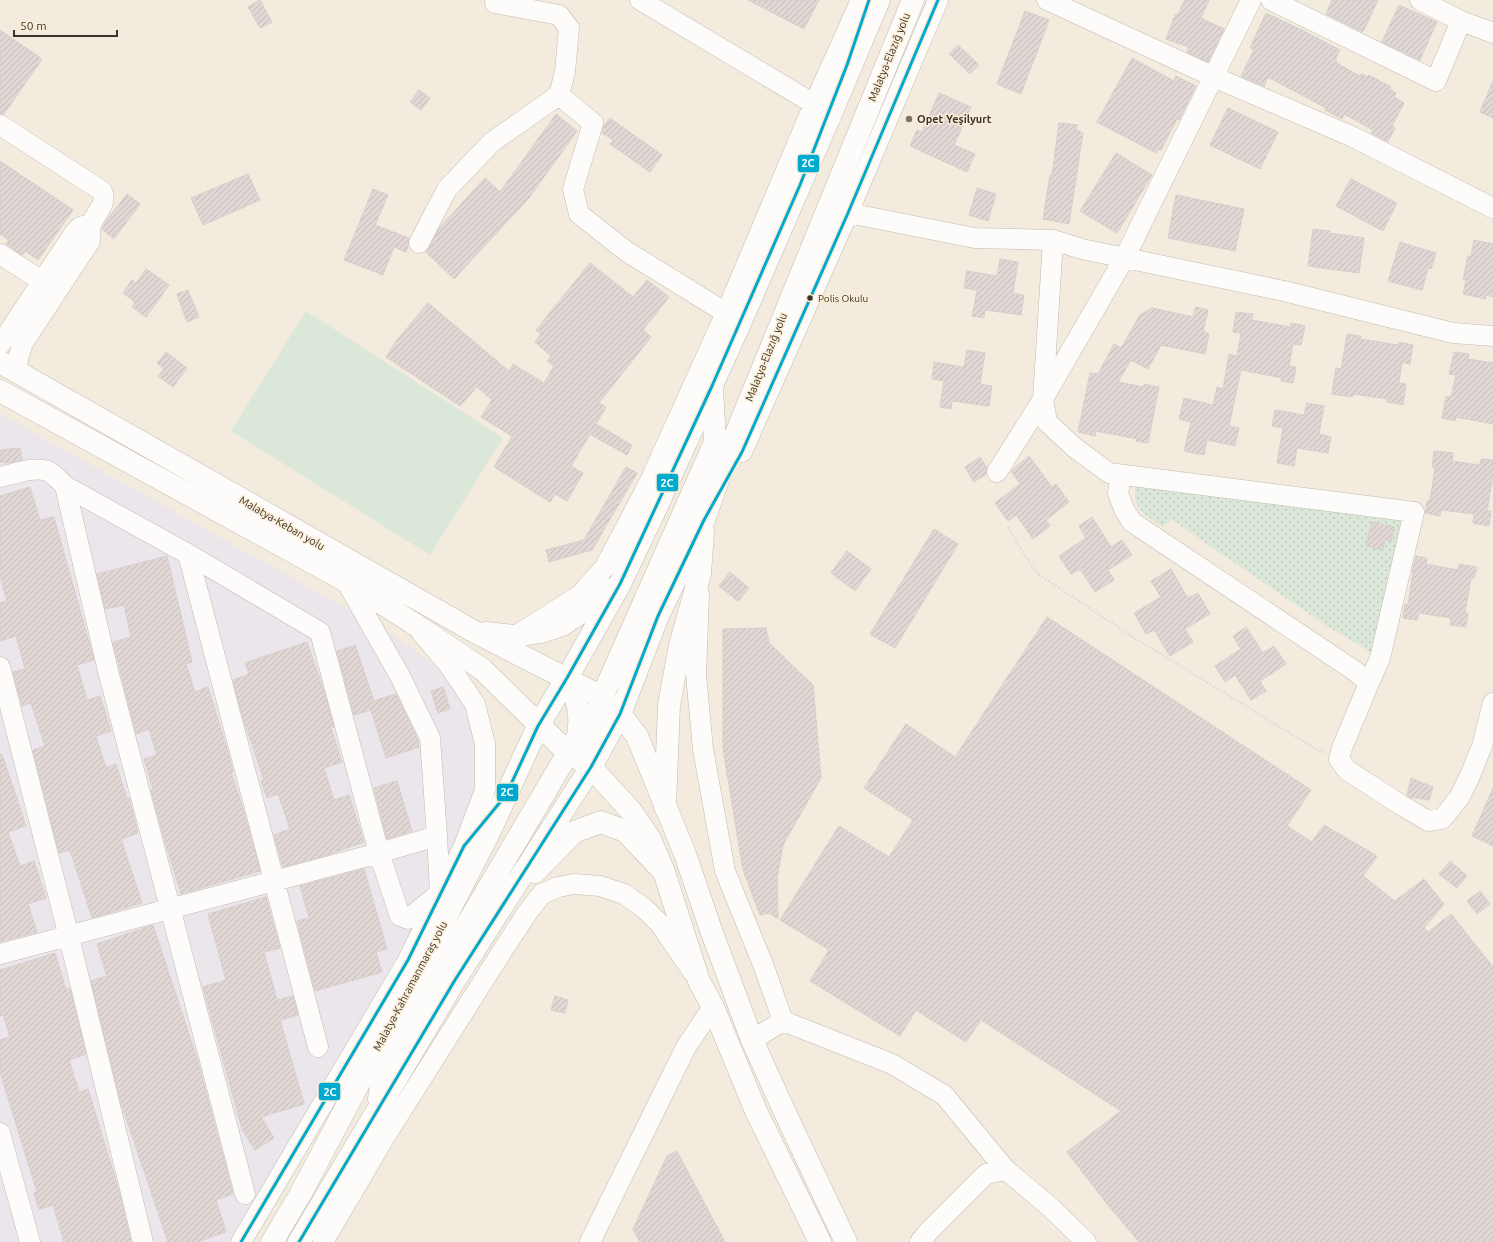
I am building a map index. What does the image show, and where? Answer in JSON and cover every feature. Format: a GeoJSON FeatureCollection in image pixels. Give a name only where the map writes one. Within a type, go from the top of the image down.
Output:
{"type":"FeatureCollection","features":[{"type":"Feature","properties":{"kind":"main road"},"geometry":{"type":"LineString","coordinates":[[534,735],[620,584],[657,506],[712,386],[879,0]]}},
{"type":"Feature","properties":{"kind":"main road","name":"Malatya-Elazığ yolu"},"geometry":{"type":"LineString","coordinates":[[504,902],[591,767],[620,714],[658,616],[704,520],[724,463],[913,0]]}},
{"type":"Feature","properties":{"kind":"main road","name":"Malatya-Keban yolu"},"geometry":{"type":"LineString","coordinates":[[8,367],[475,632],[567,678],[605,690]]}},
{"type":"Feature","properties":{"kind":"main road"},"geometry":{"type":"LineString","coordinates":[[591,767],[592,734],[605,690],[715,442],[712,386]]}},
{"type":"Feature","properties":{"kind":"main road","name":"Malatya-Keban yolu"},"geometry":{"type":"LineString","coordinates":[[0,391],[346,582],[413,623],[482,670],[534,735],[566,758],[591,767],[630,811],[650,839],[664,872],[699,980],[713,1007],[756,1111],[820,1242]]}},
{"type":"Feature","properties":{"kind":"main road"},"geometry":{"type":"LineString","coordinates":[[666,807],[669,705],[680,644],[700,574],[704,520],[742,452]]}},
{"type":"Feature","properties":{"kind":"main road"},"geometry":{"type":"LineString","coordinates":[[475,632],[515,636],[540,632],[562,625],[620,584]]}},
{"type":"Feature","properties":{"kind":"main road"},"geometry":{"type":"LineString","coordinates":[[377,1111],[384,1065],[578,736],[581,721],[579,705],[567,678]]}},
{"type":"Feature","properties":{"kind":"main road"},"geometry":{"type":"LineString","coordinates":[[605,690],[628,692]]}},
{"type":"Feature","properties":{"kind":"main road"},"geometry":{"type":"LineString","coordinates":[[605,690],[636,736],[685,854],[711,930],[752,1040],[846,1242]]}},
{"type":"Feature","properties":{"kind":"main road","name":"Malatya-Kahramanmaraş yolu"},"geometry":{"type":"LineString","coordinates":[[272,1242],[300,1193],[413,980],[485,840],[534,735]]}},
{"type":"Feature","properties":{"kind":"main road"},"geometry":{"type":"LineString","coordinates":[[464,846],[506,795]]}},
{"type":"Feature","properties":{"kind":"main road"},"geometry":{"type":"LineString","coordinates":[[299,1242],[455,980],[504,902],[574,832],[601,822],[625,831],[664,872]]}},
{"type":"Feature","properties":{"kind":"street"},"geometry":{"type":"LineString","coordinates":[[640,0],[814,104]]}},
{"type":"Feature","properties":{"kind":"street"},"geometry":{"type":"LineString","coordinates":[[515,636],[580,595],[605,567],[649,483],[726,313],[814,104],[860,0]]}},
{"type":"Feature","properties":{"kind":"street"},"geometry":{"type":"LineString","coordinates":[[800,185],[847,65],[868,0]]}},
{"type":"Feature","properties":{"kind":"street"},"geometry":{"type":"LineString","coordinates":[[742,452],[848,213],[938,0]]}},
{"type":"Feature","properties":{"kind":"street"},"geometry":{"type":"LineString","coordinates":[[1047,0],[1214,77],[1353,137],[1493,208]]}},
{"type":"Feature","properties":{"kind":"street"},"geometry":{"type":"LineString","coordinates":[[997,472],[1043,399],[1125,257],[1251,0]]}},
{"type":"Feature","properties":{"kind":"street"},"geometry":{"type":"LineString","coordinates":[[1271,0],[1436,80],[1461,21]]}},
{"type":"Feature","properties":{"kind":"street"},"geometry":{"type":"LineString","coordinates":[[1420,0],[1461,21],[1493,33]]}},
{"type":"Feature","properties":{"kind":"street"},"geometry":{"type":"LineString","coordinates":[[420,243],[447,189],[492,142],[559,95],[565,72],[569,28],[559,15],[494,3]]}},
{"type":"Feature","properties":{"kind":"street"},"geometry":{"type":"LineString","coordinates":[[559,95],[593,123],[573,189],[579,214],[626,251],[726,313]]}},
{"type":"Feature","properties":{"kind":"street"},"geometry":{"type":"LineString","coordinates":[[0,125],[102,191],[105,196],[104,201],[91,224],[90,241],[23,343],[19,355],[8,367]]}},
{"type":"Feature","properties":{"kind":"street"},"geometry":{"type":"LineString","coordinates":[[848,213],[975,238],[1053,240],[1082,249],[1284,291],[1453,333],[1493,336]]}},
{"type":"Feature","properties":{"kind":"street"},"geometry":{"type":"LineString","coordinates":[[0,345],[75,232],[80,227],[91,224]]}},
{"type":"Feature","properties":{"kind":"street"},"geometry":{"type":"LineString","coordinates":[[1053,240],[1043,399],[1047,422],[1075,448],[1109,473],[1121,476],[1118,493],[1124,509],[1132,522],[1355,671],[1369,683]]}},
{"type":"Feature","properties":{"kind":"street"},"geometry":{"type":"LineString","coordinates":[[0,254],[42,281]]}},
{"type":"Feature","properties":{"kind":"street"},"geometry":{"type":"LineString","coordinates":[[0,477],[36,469],[47,471],[54,475],[65,486],[188,554],[320,632],[379,853],[400,916],[408,919],[440,893]]}},
{"type":"Feature","properties":{"kind":"street"},"geometry":{"type":"LineString","coordinates":[[1109,473],[1414,512],[1380,658],[1342,748],[1339,759],[1347,770],[1401,805],[1428,821],[1442,819],[1459,798],[1469,778],[1482,746],[1493,703]]}},
{"type":"Feature","properties":{"kind":"street"},"geometry":{"type":"LineString","coordinates":[[65,486],[108,672],[245,1194]]}},
{"type":"Feature","properties":{"kind":"street"},"geometry":{"type":"LineString","coordinates":[[188,554],[318,1047]]}},
{"type":"Feature","properties":{"kind":"street"},"geometry":{"type":"LineString","coordinates":[[700,574],[696,674],[704,757],[725,871],[764,967],[783,1021],[892,1064],[944,1096],[1006,1170],[1049,1206],[1086,1242]]}},
{"type":"Feature","properties":{"kind":"street"},"geometry":{"type":"LineString","coordinates":[[346,582],[400,676],[430,738],[440,893]]}},
{"type":"Feature","properties":{"kind":"street"},"geometry":{"type":"LineString","coordinates":[[241,1242],[408,960],[464,846],[485,790],[485,744],[475,704],[449,666],[413,623]]}},
{"type":"Feature","properties":{"kind":"street"},"geometry":{"type":"LineString","coordinates":[[0,666],[69,937],[143,1242]]}},
{"type":"Feature","properties":{"kind":"street"},"geometry":{"type":"LineString","coordinates":[[0,954],[69,937],[437,836]]}},
{"type":"Feature","properties":{"kind":"street"},"geometry":{"type":"LineString","coordinates":[[322,1242],[394,1122],[527,913],[542,894],[558,887],[574,884],[600,886],[624,894],[645,909],[660,924],[699,980]]}},
{"type":"Feature","properties":{"kind":"street"},"geometry":{"type":"LineString","coordinates":[[590,1242],[686,1046],[713,1007]]}},
{"type":"Feature","properties":{"kind":"street"},"geometry":{"type":"LineString","coordinates":[[752,1040],[783,1021]]}},
{"type":"Feature","properties":{"kind":"street"},"geometry":{"type":"LineString","coordinates":[[0,1133],[7,1186],[30,1242]]}},
{"type":"Feature","properties":{"kind":"street"},"geometry":{"type":"LineString","coordinates":[[920,1242],[929,1231],[986,1174],[1006,1170]]}},
{"type":"Feature","properties":{"kind":"path"},"geometry":{"type":"LineString","coordinates":[[1008,527],[1038,574],[1050,583],[1136,639],[1316,750],[1339,759]]}},
{"type":"Feature","properties":{"kind":"shaded area"},"geometry":{"type":"Polygon","coordinates":[[[0,414],[393,635],[456,681],[471,706],[481,788],[426,916],[236,1242],[0,1242],[0,414]]]}},
{"type":"Feature","properties":{"kind":"green space"},"geometry":{"type":"Polygon","coordinates":[[[306,311],[503,438],[430,555],[231,431],[306,311]]]}},
{"type":"Feature","properties":{"kind":"green space"},"geometry":{"type":"Polygon","coordinates":[[[1145,474],[1406,522],[1371,652],[1327,626],[1171,519],[1163,527],[1148,517],[1140,509],[1135,499],[1137,484],[1145,474]]]}},
{"type":"Feature","properties":{"kind":"building"},"geometry":{"type":"Polygon","coordinates":[[[260,0],[272,22],[260,28],[248,7],[260,0]]]}},
{"type":"Feature","properties":{"kind":"building"},"geometry":{"type":"Polygon","coordinates":[[[748,0],[819,0],[804,29],[748,0]]]}},
{"type":"Feature","properties":{"kind":"building"},"geometry":{"type":"Polygon","coordinates":[[[1185,0],[1209,0],[1201,18],[1224,29],[1208,62],[1187,52],[1189,47],[1166,39],[1175,15],[1177,15],[1185,0]]]}},
{"type":"Feature","properties":{"kind":"building"},"geometry":{"type":"Polygon","coordinates":[[[1332,0],[1378,0],[1363,32],[1326,14],[1332,0]]]}},
{"type":"Feature","properties":{"kind":"building"},"geometry":{"type":"Polygon","coordinates":[[[1399,5],[1437,22],[1420,60],[1382,42],[1399,5]]]}},
{"type":"Feature","properties":{"kind":"building"},"geometry":{"type":"Polygon","coordinates":[[[1025,11],[1049,20],[1021,94],[997,84],[1025,11]]]}},
{"type":"Feature","properties":{"kind":"building"},"geometry":{"type":"Polygon","coordinates":[[[1266,13],[1340,50],[1335,60],[1337,61],[1336,63],[1360,76],[1361,74],[1368,77],[1369,75],[1391,87],[1390,90],[1396,93],[1394,97],[1404,103],[1392,126],[1395,128],[1388,142],[1371,133],[1373,130],[1344,114],[1342,119],[1325,110],[1326,108],[1268,77],[1264,86],[1241,76],[1254,50],[1250,48],[1266,13]]]}},
{"type":"Feature","properties":{"kind":"building"},"geometry":{"type":"Polygon","coordinates":[[[0,30],[42,59],[4,114],[0,114],[0,30]]]}},
{"type":"Feature","properties":{"kind":"building"},"geometry":{"type":"Polygon","coordinates":[[[958,45],[979,65],[970,74],[949,54],[958,45]]]}},
{"type":"Feature","properties":{"kind":"building"},"geometry":{"type":"Polygon","coordinates":[[[1132,58],[1174,81],[1176,76],[1196,86],[1179,120],[1177,119],[1161,150],[1158,149],[1156,153],[1097,122],[1132,58]]]}},
{"type":"Feature","properties":{"kind":"building"},"geometry":{"type":"Polygon","coordinates":[[[1493,81],[1493,118],[1480,112],[1493,81]]]}},
{"type":"Feature","properties":{"kind":"building"},"geometry":{"type":"Polygon","coordinates":[[[419,90],[430,98],[421,110],[410,102],[419,90]]]}},
{"type":"Feature","properties":{"kind":"building"},"geometry":{"type":"Polygon","coordinates":[[[939,93],[971,107],[954,145],[975,154],[967,172],[910,146],[917,130],[922,132],[939,93]]]}},
{"type":"Feature","properties":{"kind":"building"},"geometry":{"type":"Polygon","coordinates":[[[1228,108],[1278,132],[1260,169],[1210,145],[1228,108]]]}},
{"type":"Feature","properties":{"kind":"building"},"geometry":{"type":"Polygon","coordinates":[[[556,114],[577,131],[529,198],[454,279],[426,252],[440,227],[485,178],[500,192],[556,114]]]}},
{"type":"Feature","properties":{"kind":"building"},"geometry":{"type":"Polygon","coordinates":[[[610,118],[662,155],[650,172],[610,144],[613,140],[602,133],[604,126],[610,118]]]}},
{"type":"Feature","properties":{"kind":"building"},"geometry":{"type":"Polygon","coordinates":[[[1059,123],[1078,125],[1076,129],[1083,133],[1069,224],[1043,219],[1050,175],[1052,175],[1059,123]]]}},
{"type":"Feature","properties":{"kind":"building"},"geometry":{"type":"Polygon","coordinates":[[[1116,153],[1152,175],[1117,233],[1080,211],[1116,153]]]}},
{"type":"Feature","properties":{"kind":"building"},"geometry":{"type":"Polygon","coordinates":[[[0,161],[73,210],[38,260],[25,251],[22,255],[6,244],[9,240],[0,234],[0,161]]]}},
{"type":"Feature","properties":{"kind":"building"},"geometry":{"type":"Polygon","coordinates":[[[248,174],[260,200],[203,225],[191,198],[248,174]]]}},
{"type":"Feature","properties":{"kind":"building"},"geometry":{"type":"Polygon","coordinates":[[[1351,179],[1397,203],[1383,231],[1336,206],[1351,179]]]}},
{"type":"Feature","properties":{"kind":"building"},"geometry":{"type":"Polygon","coordinates":[[[977,188],[996,194],[988,221],[969,215],[977,188]]]}},
{"type":"Feature","properties":{"kind":"building"},"geometry":{"type":"Polygon","coordinates":[[[373,189],[388,195],[375,225],[409,238],[406,252],[394,247],[383,275],[344,260],[373,189]]]}},
{"type":"Feature","properties":{"kind":"building"},"geometry":{"type":"Polygon","coordinates":[[[127,194],[140,204],[114,239],[102,229],[106,221],[127,194]]]}},
{"type":"Feature","properties":{"kind":"building"},"geometry":{"type":"Polygon","coordinates":[[[1176,195],[1244,209],[1235,251],[1168,238],[1176,195]]]}},
{"type":"Feature","properties":{"kind":"building"},"geometry":{"type":"Polygon","coordinates":[[[1313,229],[1364,238],[1359,273],[1308,266],[1313,229]]]}},
{"type":"Feature","properties":{"kind":"building"},"geometry":{"type":"Polygon","coordinates":[[[1474,240],[1493,244],[1493,297],[1486,295],[1485,299],[1463,294],[1466,280],[1463,279],[1468,256],[1471,256],[1474,240]]]}},
{"type":"Feature","properties":{"kind":"building"},"geometry":{"type":"Polygon","coordinates":[[[1400,242],[1436,253],[1431,269],[1428,268],[1422,290],[1388,281],[1400,242]]]}},
{"type":"Feature","properties":{"kind":"building"},"geometry":{"type":"Polygon","coordinates":[[[1000,259],[1018,262],[1013,293],[1024,295],[1021,315],[985,310],[984,318],[972,316],[977,290],[964,288],[967,271],[997,276],[1000,259]]]}},
{"type":"Feature","properties":{"kind":"building"},"geometry":{"type":"Polygon","coordinates":[[[590,263],[633,297],[647,280],[669,297],[643,330],[651,337],[599,403],[606,407],[596,424],[632,445],[627,455],[590,434],[571,466],[583,473],[567,501],[555,494],[550,502],[494,467],[512,436],[481,417],[492,400],[477,387],[460,406],[386,357],[397,340],[428,303],[509,371],[513,364],[544,383],[554,366],[547,361],[551,356],[535,342],[541,334],[536,330],[590,263]]]}},
{"type":"Feature","properties":{"kind":"building"},"geometry":{"type":"Polygon","coordinates":[[[146,269],[169,285],[146,317],[132,307],[135,302],[123,293],[132,280],[136,283],[146,269]]]}},
{"type":"Feature","properties":{"kind":"building"},"geometry":{"type":"Polygon","coordinates":[[[188,290],[199,317],[187,322],[177,294],[188,290]]]}},
{"type":"Feature","properties":{"kind":"building"},"geometry":{"type":"Polygon","coordinates":[[[1196,307],[1208,310],[1203,331],[1209,334],[1205,354],[1161,345],[1148,369],[1131,360],[1118,382],[1144,387],[1144,384],[1159,387],[1148,443],[1136,441],[1137,439],[1096,431],[1095,436],[1078,432],[1090,373],[1098,374],[1114,344],[1121,348],[1140,315],[1152,308],[1193,317],[1196,307]]]}},
{"type":"Feature","properties":{"kind":"building"},"geometry":{"type":"Polygon","coordinates":[[[1236,312],[1253,314],[1252,320],[1290,327],[1291,323],[1305,326],[1301,345],[1293,344],[1289,366],[1296,367],[1293,383],[1281,381],[1282,378],[1241,370],[1229,426],[1239,428],[1235,446],[1207,440],[1204,455],[1184,451],[1191,422],[1179,419],[1184,398],[1213,405],[1217,387],[1223,389],[1229,354],[1237,356],[1241,333],[1233,332],[1236,312]]]}},
{"type":"Feature","properties":{"kind":"building"},"geometry":{"type":"Polygon","coordinates":[[[1347,334],[1361,336],[1360,339],[1398,345],[1399,342],[1413,345],[1410,364],[1402,362],[1399,383],[1406,384],[1403,405],[1387,402],[1388,399],[1353,394],[1353,397],[1332,394],[1336,368],[1341,369],[1347,334]]]}},
{"type":"Feature","properties":{"kind":"building"},"geometry":{"type":"Polygon","coordinates":[[[967,350],[985,353],[980,384],[992,386],[989,406],[952,401],[951,409],[940,407],[944,381],[932,379],[934,362],[964,367],[967,350]]]}},
{"type":"Feature","properties":{"kind":"building"},"geometry":{"type":"Polygon","coordinates":[[[166,352],[187,368],[173,387],[158,376],[164,369],[157,363],[166,352]]]}},
{"type":"Feature","properties":{"kind":"building"},"geometry":{"type":"Polygon","coordinates":[[[1454,352],[1469,354],[1468,359],[1493,363],[1493,424],[1456,417],[1455,421],[1442,418],[1446,396],[1451,397],[1456,375],[1449,374],[1454,352]]]}},
{"type":"Feature","properties":{"kind":"building"},"geometry":{"type":"Polygon","coordinates":[[[1307,403],[1324,406],[1319,434],[1331,437],[1328,453],[1297,448],[1294,466],[1277,463],[1283,428],[1272,426],[1275,410],[1304,415],[1307,403]]]}},
{"type":"Feature","properties":{"kind":"building"},"geometry":{"type":"Polygon","coordinates":[[[20,448],[22,460],[7,463],[0,462],[0,450],[20,448]]]}},
{"type":"Feature","properties":{"kind":"building"},"geometry":{"type":"Polygon","coordinates":[[[1434,451],[1453,453],[1452,461],[1480,465],[1481,459],[1493,460],[1493,476],[1487,511],[1491,511],[1489,526],[1473,523],[1474,514],[1441,510],[1440,516],[1425,513],[1427,501],[1430,501],[1435,468],[1432,467],[1434,451]]]}},
{"type":"Feature","properties":{"kind":"building"},"geometry":{"type":"Polygon","coordinates":[[[1029,456],[1052,487],[1056,484],[1069,502],[1046,520],[1050,526],[1033,539],[1016,515],[1008,521],[995,503],[1020,484],[1011,471],[1029,456]]]}},
{"type":"Feature","properties":{"kind":"building"},"geometry":{"type":"Polygon","coordinates":[[[980,457],[987,468],[986,474],[974,482],[965,467],[980,457]]]}},
{"type":"Feature","properties":{"kind":"building"},"geometry":{"type":"Polygon","coordinates":[[[626,467],[637,473],[592,550],[549,562],[546,550],[584,540],[626,467]]]}},
{"type":"Feature","properties":{"kind":"building"},"geometry":{"type":"Polygon","coordinates":[[[30,487],[40,520],[54,517],[94,660],[77,665],[87,700],[100,696],[111,731],[96,736],[106,768],[116,764],[127,799],[129,798],[138,833],[121,839],[142,903],[92,918],[70,850],[59,853],[33,750],[45,746],[31,703],[22,706],[13,672],[25,669],[16,636],[0,641],[0,603],[7,601],[0,576],[0,496],[30,487]]]}},
{"type":"Feature","properties":{"kind":"building"},"geometry":{"type":"Polygon","coordinates":[[[1092,517],[1111,547],[1122,540],[1132,555],[1108,570],[1114,580],[1095,592],[1080,569],[1071,574],[1059,556],[1086,538],[1079,526],[1092,517]]]}},
{"type":"Feature","properties":{"kind":"building"},"geometry":{"type":"Polygon","coordinates":[[[1372,522],[1394,527],[1391,541],[1385,540],[1382,550],[1366,546],[1372,522]]]}},
{"type":"Feature","properties":{"kind":"building"},"geometry":{"type":"Polygon","coordinates":[[[934,529],[958,544],[895,648],[870,634],[934,529]]]}},
{"type":"Feature","properties":{"kind":"building"},"geometry":{"type":"Polygon","coordinates":[[[847,551],[871,569],[855,591],[831,573],[847,551]]]}},
{"type":"Feature","properties":{"kind":"building"},"geometry":{"type":"Polygon","coordinates":[[[167,556],[192,662],[186,664],[195,692],[208,687],[228,752],[233,772],[231,772],[245,815],[260,871],[181,894],[164,838],[151,790],[153,789],[144,759],[157,755],[149,729],[136,734],[113,642],[131,637],[124,605],[105,609],[97,574],[167,556]]]}},
{"type":"Feature","properties":{"kind":"building"},"geometry":{"type":"Polygon","coordinates":[[[1416,556],[1427,558],[1426,564],[1458,570],[1459,564],[1477,567],[1474,579],[1471,578],[1465,613],[1468,613],[1466,627],[1450,625],[1451,618],[1419,613],[1417,620],[1403,618],[1405,604],[1408,605],[1412,572],[1416,556]]]}},
{"type":"Feature","properties":{"kind":"building"},"geometry":{"type":"Polygon","coordinates":[[[1171,569],[1188,598],[1198,593],[1210,614],[1185,629],[1193,642],[1170,656],[1154,630],[1146,634],[1134,613],[1161,597],[1151,581],[1171,569]]]}},
{"type":"Feature","properties":{"kind":"building"},"geometry":{"type":"Polygon","coordinates":[[[730,572],[749,588],[738,601],[719,586],[730,572]]]}},
{"type":"Feature","properties":{"kind":"building"},"geometry":{"type":"Polygon","coordinates":[[[1047,617],[1311,790],[1287,826],[1312,842],[1324,825],[1377,856],[1363,876],[1395,901],[1424,879],[1444,904],[1424,928],[1428,932],[1451,914],[1493,967],[1493,1242],[1139,1242],[1107,1204],[1067,1152],[1121,1111],[981,1020],[966,1042],[916,1010],[900,1036],[810,981],[828,952],[828,949],[780,920],[839,826],[889,857],[913,820],[864,788],[906,724],[955,757],[1047,617]]]}},
{"type":"Feature","properties":{"kind":"building"},"geometry":{"type":"Polygon","coordinates":[[[1246,627],[1263,653],[1274,646],[1286,664],[1260,681],[1266,691],[1251,700],[1235,675],[1225,682],[1215,666],[1241,649],[1233,636],[1246,627]]]}},
{"type":"Feature","properties":{"kind":"building"},"geometry":{"type":"Polygon","coordinates":[[[766,628],[769,643],[813,685],[821,778],[783,845],[777,878],[778,919],[769,913],[760,915],[743,870],[723,749],[723,629],[766,628]]]}},
{"type":"Feature","properties":{"kind":"building"},"geometry":{"type":"Polygon","coordinates":[[[307,642],[324,691],[334,727],[331,728],[342,762],[324,768],[334,800],[349,795],[364,842],[321,857],[283,867],[274,835],[290,829],[278,794],[267,798],[261,781],[264,780],[242,715],[233,680],[249,674],[245,663],[307,642]]]}},
{"type":"Feature","properties":{"kind":"building"},"geometry":{"type":"Polygon","coordinates":[[[355,645],[374,701],[396,694],[418,740],[419,747],[386,758],[371,710],[354,715],[337,651],[355,645]]]}},
{"type":"Feature","properties":{"kind":"building"},"geometry":{"type":"Polygon","coordinates":[[[443,687],[450,709],[438,713],[431,691],[443,687]]]}},
{"type":"Feature","properties":{"kind":"building"},"geometry":{"type":"Polygon","coordinates":[[[2,754],[26,826],[8,832],[20,866],[34,861],[46,898],[28,904],[37,932],[0,942],[0,755],[2,754]]]}},
{"type":"Feature","properties":{"kind":"building"},"geometry":{"type":"Polygon","coordinates":[[[1411,778],[1433,787],[1429,800],[1410,797],[1407,795],[1411,778]]]}},
{"type":"Feature","properties":{"kind":"building"},"geometry":{"type":"Polygon","coordinates":[[[397,781],[412,831],[387,839],[374,788],[397,781]]]}},
{"type":"Feature","properties":{"kind":"building"},"geometry":{"type":"Polygon","coordinates":[[[1493,788],[1493,846],[1472,836],[1493,788]]]}},
{"type":"Feature","properties":{"kind":"building"},"geometry":{"type":"Polygon","coordinates":[[[1450,861],[1467,876],[1457,888],[1439,874],[1450,861]]]}},
{"type":"Feature","properties":{"kind":"building"},"geometry":{"type":"Polygon","coordinates":[[[364,869],[387,949],[376,952],[382,972],[315,991],[297,921],[309,918],[300,886],[364,869]]]}},
{"type":"Feature","properties":{"kind":"building"},"geometry":{"type":"Polygon","coordinates":[[[1480,891],[1490,904],[1477,914],[1467,901],[1480,891]]]}},
{"type":"Feature","properties":{"kind":"building"},"geometry":{"type":"Polygon","coordinates":[[[266,897],[280,948],[264,952],[277,1000],[293,996],[298,1015],[280,1020],[304,1104],[261,1117],[274,1138],[255,1150],[242,1129],[203,987],[226,980],[208,914],[266,897]]]}},
{"type":"Feature","properties":{"kind":"building"},"geometry":{"type":"Polygon","coordinates":[[[153,925],[197,1058],[233,1194],[216,1200],[226,1232],[197,1242],[168,1242],[120,1100],[91,981],[107,976],[97,944],[153,925]]]}},
{"type":"Feature","properties":{"kind":"building"},"geometry":{"type":"Polygon","coordinates":[[[55,953],[66,990],[70,988],[86,1054],[69,1060],[79,1092],[88,1089],[119,1191],[131,1242],[64,1242],[53,1205],[39,1209],[34,1193],[37,1192],[0,1072],[0,1040],[10,1037],[3,1015],[0,1016],[0,970],[55,953]]]}},
{"type":"Feature","properties":{"kind":"building"},"geometry":{"type":"Polygon","coordinates":[[[555,996],[568,1000],[565,1013],[551,1010],[555,996]]]}},
{"type":"Feature","properties":{"kind":"building"},"geometry":{"type":"Polygon","coordinates":[[[677,1151],[725,1242],[640,1242],[633,1229],[667,1156],[677,1151]]]}},
{"type":"Feature","properties":{"kind":"transit line","name":"2C"},"geometry":{"type":"LineString","coordinates":[[241,1242],[408,960],[464,846],[506,795],[538,726],[620,584],[712,386],[800,185],[847,65],[869,0]]}},
{"type":"Feature","properties":{"kind":"transit line","name":"2C"},"geometry":{"type":"LineString","coordinates":[[299,1242],[455,980],[591,767],[620,714],[658,616],[704,520],[742,452],[848,213],[938,0]]}},
{"type":"Feature","properties":{"kind":"place","name":"Opet Yeşilyurt"},"geometry":{"type":"Point","coordinates":[909,119]}},
{"type":"Feature","properties":{"kind":"place","name":"Polis Okulu"},"geometry":{"type":"Point","coordinates":[810,298]}}]}
